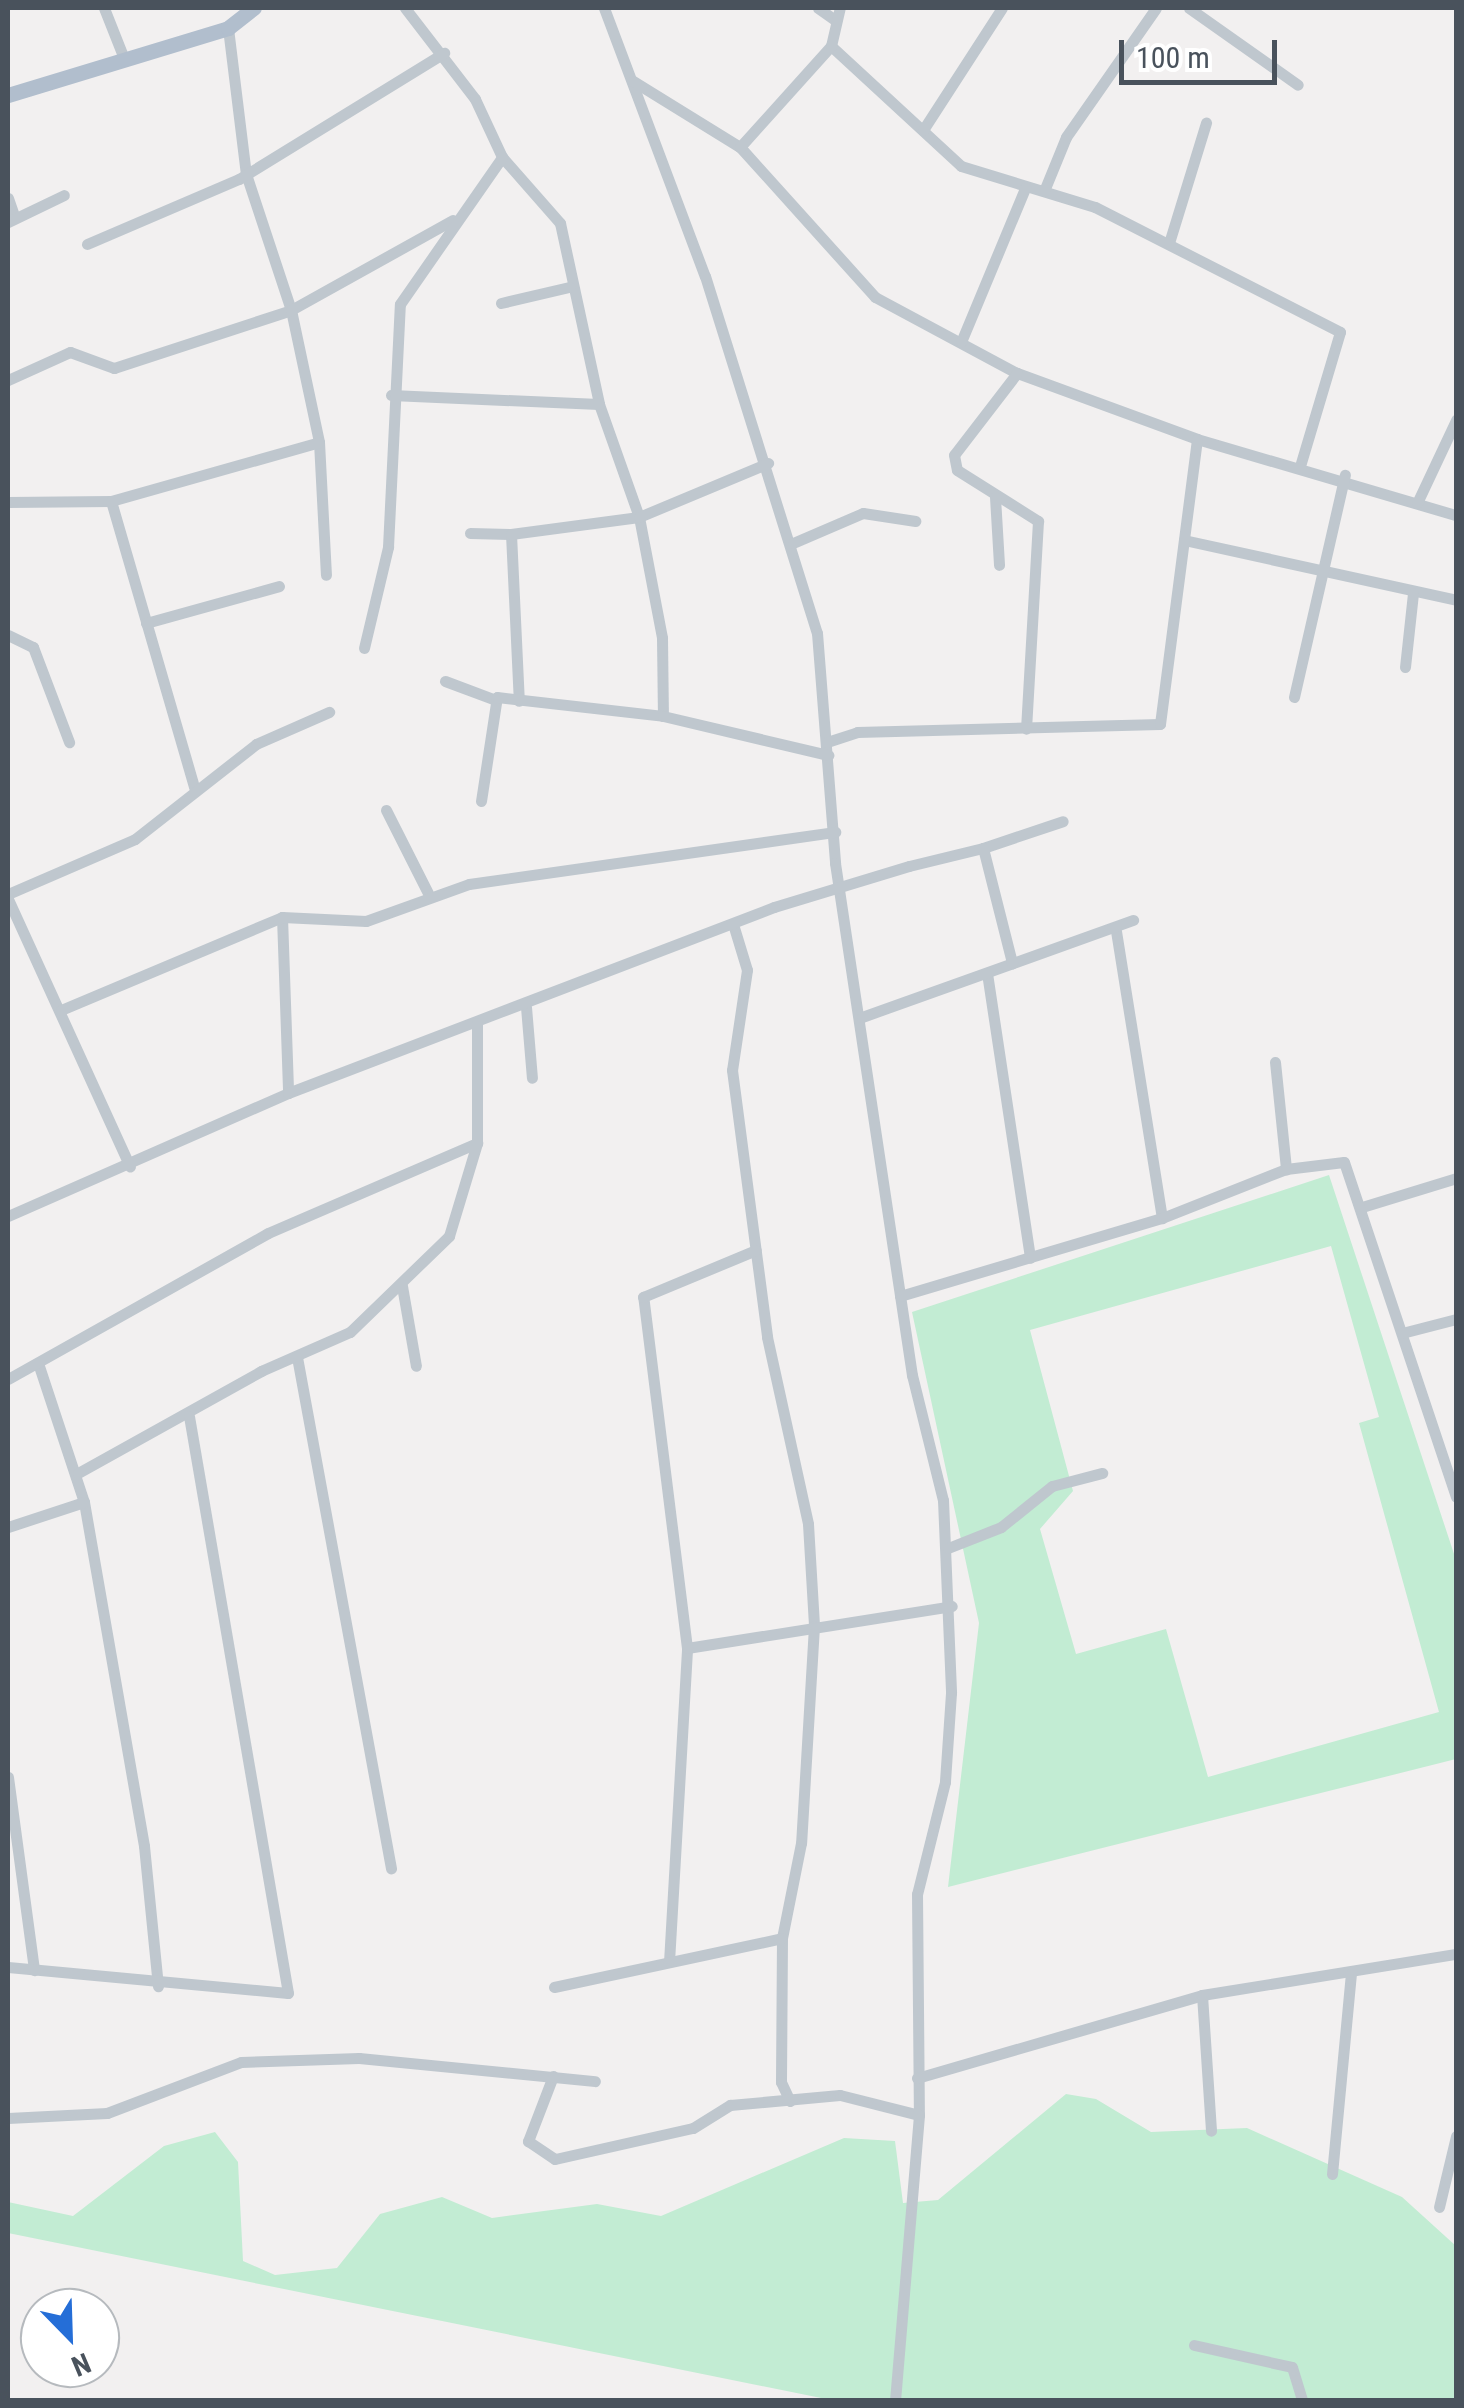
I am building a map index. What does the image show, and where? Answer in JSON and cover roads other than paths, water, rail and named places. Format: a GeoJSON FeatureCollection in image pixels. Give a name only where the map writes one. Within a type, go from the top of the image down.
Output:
{"type":"FeatureCollection","features":[{"type":"Feature","properties":{"kind":"main road"},"geometry":{"type":"LineString","coordinates":[[8,95],[228,28],[254,8]]}},
{"type":"Feature","properties":{"kind":"street"},"geometry":{"type":"LineString","coordinates":[[104,8],[125,61]]}},
{"type":"Feature","properties":{"kind":"street"},"geometry":{"type":"LineString","coordinates":[[405,8],[444,53],[502,157],[560,222],[568,288],[599,404],[639,517],[662,638],[663,716]]}},
{"type":"Feature","properties":{"kind":"street"},"geometry":{"type":"LineString","coordinates":[[604,8],[768,463],[817,633],[840,883],[900,1296],[948,1548],[952,1606],[945,1782],[917,1894],[918,2121],[895,2400]]}},
{"type":"Feature","properties":{"kind":"street"},"geometry":{"type":"LineString","coordinates":[[740,147],[831,46],[837,13],[818,8]]}},
{"type":"Feature","properties":{"kind":"street"},"geometry":{"type":"LineString","coordinates":[[923,130],[1002,8]]}},
{"type":"Feature","properties":{"kind":"street"},"geometry":{"type":"LineString","coordinates":[[1044,192],[1066,136],[1156,8]]}},
{"type":"Feature","properties":{"kind":"street"},"geometry":{"type":"LineString","coordinates":[[1189,8],[1298,85]]}},
{"type":"Feature","properties":{"kind":"street"},"geometry":{"type":"LineString","coordinates":[[228,28],[246,174],[291,310],[319,442],[326,575]]}},
{"type":"Feature","properties":{"kind":"street"},"geometry":{"type":"LineString","coordinates":[[831,46],[961,166],[1044,192],[1169,242],[1340,332],[1301,463]]}},
{"type":"Feature","properties":{"kind":"street"},"geometry":{"type":"LineString","coordinates":[[87,244],[246,174],[444,53]]}},
{"type":"Feature","properties":{"kind":"street"},"geometry":{"type":"LineString","coordinates":[[633,81],[740,147],[867,290],[1016,373],[1197,439],[1301,463],[1456,515]]}},
{"type":"Feature","properties":{"kind":"street"},"geometry":{"type":"LineString","coordinates":[[1169,242],[1206,123]]}},
{"type":"Feature","properties":{"kind":"street"},"geometry":{"type":"LineString","coordinates":[[364,648],[388,547],[397,458],[391,395],[400,304],[456,218],[502,157]]}},
{"type":"Feature","properties":{"kind":"street"},"geometry":{"type":"LineString","coordinates":[[961,342],[1025,188]]}},
{"type":"Feature","properties":{"kind":"street"},"geometry":{"type":"LineString","coordinates":[[8,198],[11,220],[64,195]]}},
{"type":"Feature","properties":{"kind":"street"},"geometry":{"type":"LineString","coordinates":[[8,380],[70,352],[114,368],[291,310],[456,218]]}},
{"type":"Feature","properties":{"kind":"street"},"geometry":{"type":"LineString","coordinates":[[502,304],[568,288]]}},
{"type":"Feature","properties":{"kind":"street"},"geometry":{"type":"LineString","coordinates":[[1016,373],[954,456],[957,470],[995,497],[1032,513],[1040,530],[1026,729]]}},
{"type":"Feature","properties":{"kind":"street"},"geometry":{"type":"LineString","coordinates":[[391,395],[599,404]]}},
{"type":"Feature","properties":{"kind":"street"},"geometry":{"type":"LineString","coordinates":[[1417,503],[1456,420]]}},
{"type":"Feature","properties":{"kind":"street"},"geometry":{"type":"LineString","coordinates":[[445,681],[493,699],[663,716],[827,748],[857,732],[1160,724],[1197,439]]}},
{"type":"Feature","properties":{"kind":"street"},"geometry":{"type":"LineString","coordinates":[[8,502],[111,502],[319,442]]}},
{"type":"Feature","properties":{"kind":"street"},"geometry":{"type":"LineString","coordinates":[[470,532],[511,534],[639,517],[768,463]]}},
{"type":"Feature","properties":{"kind":"street"},"geometry":{"type":"LineString","coordinates":[[1294,698],[1345,476]]}},
{"type":"Feature","properties":{"kind":"street"},"geometry":{"type":"LineString","coordinates":[[995,497],[1000,565]]}},
{"type":"Feature","properties":{"kind":"street"},"geometry":{"type":"LineString","coordinates":[[111,502],[194,787]]}},
{"type":"Feature","properties":{"kind":"street"},"geometry":{"type":"LineString","coordinates":[[794,543],[863,513],[915,521]]}},
{"type":"Feature","properties":{"kind":"street"},"geometry":{"type":"LineString","coordinates":[[511,534],[520,701]]}},
{"type":"Feature","properties":{"kind":"street"},"geometry":{"type":"LineString","coordinates":[[1184,540],[1413,594],[1456,600]]}},
{"type":"Feature","properties":{"kind":"street"},"geometry":{"type":"LineString","coordinates":[[146,623],[279,586]]}},
{"type":"Feature","properties":{"kind":"street"},"geometry":{"type":"LineString","coordinates":[[1404,667],[1413,594]]}},
{"type":"Feature","properties":{"kind":"street"},"geometry":{"type":"LineString","coordinates":[[8,636],[34,647],[69,742]]}},
{"type":"Feature","properties":{"kind":"street"},"geometry":{"type":"LineString","coordinates":[[481,800],[493,699]]}},
{"type":"Feature","properties":{"kind":"street"},"geometry":{"type":"LineString","coordinates":[[130,1167],[8,896],[135,839],[194,787],[269,736],[328,712]]}},
{"type":"Feature","properties":{"kind":"street"},"geometry":{"type":"LineString","coordinates":[[386,810],[428,893]]}},
{"type":"Feature","properties":{"kind":"street"},"geometry":{"type":"LineString","coordinates":[[8,1216],[130,1167],[288,1093],[526,1007],[840,883],[983,848],[1063,821]]}},
{"type":"Feature","properties":{"kind":"street"},"geometry":{"type":"LineString","coordinates":[[61,1010],[282,918],[366,921],[428,893],[835,832]]}},
{"type":"Feature","properties":{"kind":"street"},"geometry":{"type":"LineString","coordinates":[[983,848],[1012,963]]}},
{"type":"Feature","properties":{"kind":"street"},"geometry":{"type":"LineString","coordinates":[[282,918],[288,1093]]}},
{"type":"Feature","properties":{"kind":"street"},"geometry":{"type":"LineString","coordinates":[[862,1018],[1012,963],[1116,931],[1133,920]]}},
{"type":"Feature","properties":{"kind":"street"},"geometry":{"type":"LineString","coordinates":[[734,924],[746,970],[732,1070],[756,1250],[808,1524],[814,1626],[802,1843],[782,1938],[780,2082],[790,2101]]}},
{"type":"Feature","properties":{"kind":"street"},"geometry":{"type":"LineString","coordinates":[[1116,931],[1162,1218]]}},
{"type":"Feature","properties":{"kind":"street"},"geometry":{"type":"LineString","coordinates":[[987,973],[1030,1258]]}},
{"type":"Feature","properties":{"kind":"street"},"geometry":{"type":"LineString","coordinates":[[526,1007],[532,1078]]}},
{"type":"Feature","properties":{"kind":"street"},"geometry":{"type":"LineString","coordinates":[[78,1474],[350,1332],[402,1286],[459,1224],[477,1143],[477,1023]]}},
{"type":"Feature","properties":{"kind":"street"},"geometry":{"type":"LineString","coordinates":[[1274,1062],[1286,1169]]}},
{"type":"Feature","properties":{"kind":"street"},"geometry":{"type":"LineString","coordinates":[[8,1378],[268,1233],[477,1143]]}},
{"type":"Feature","properties":{"kind":"street"},"geometry":{"type":"LineString","coordinates":[[900,1296],[1162,1218],[1286,1169],[1344,1162],[1402,1333],[1450,1454],[1456,1497]]}},
{"type":"Feature","properties":{"kind":"street"},"geometry":{"type":"LineString","coordinates":[[1362,1207],[1456,1178]]}},
{"type":"Feature","properties":{"kind":"street"},"geometry":{"type":"LineString","coordinates":[[669,1962],[687,1648],[643,1297],[756,1250]]}},
{"type":"Feature","properties":{"kind":"street"},"geometry":{"type":"LineString","coordinates":[[402,1286],[416,1366]]}},
{"type":"Feature","properties":{"kind":"street"},"geometry":{"type":"LineString","coordinates":[[1402,1333],[1456,1319]]}},
{"type":"Feature","properties":{"kind":"street"},"geometry":{"type":"LineString","coordinates":[[297,1357],[391,1868]]}},
{"type":"Feature","properties":{"kind":"street"},"geometry":{"type":"LineString","coordinates":[[38,1364],[78,1474],[84,1502],[144,1846],[158,1986]]}},
{"type":"Feature","properties":{"kind":"street"},"geometry":{"type":"LineString","coordinates":[[8,1967],[158,1986],[288,1993],[189,1416]]}},
{"type":"Feature","properties":{"kind":"street"},"geometry":{"type":"LineString","coordinates":[[948,1548],[1001,1527],[1052,1486],[1102,1473]]}},
{"type":"Feature","properties":{"kind":"street"},"geometry":{"type":"LineString","coordinates":[[8,1527],[84,1502]]}},
{"type":"Feature","properties":{"kind":"street"},"geometry":{"type":"LineString","coordinates":[[687,1648],[952,1606]]}},
{"type":"Feature","properties":{"kind":"street"},"geometry":{"type":"LineString","coordinates":[[8,1777],[34,1970]]}},
{"type":"Feature","properties":{"kind":"street"},"geometry":{"type":"LineString","coordinates":[[554,1987],[782,1938]]}},
{"type":"Feature","properties":{"kind":"street"},"geometry":{"type":"LineString","coordinates":[[917,2078],[1202,1995],[1351,1974],[1456,1954]]}},
{"type":"Feature","properties":{"kind":"street"},"geometry":{"type":"LineString","coordinates":[[1332,2174],[1351,1974]]}},
{"type":"Feature","properties":{"kind":"street"},"geometry":{"type":"LineString","coordinates":[[1202,1995],[1211,2131]]}},
{"type":"Feature","properties":{"kind":"street"},"geometry":{"type":"LineString","coordinates":[[8,2118],[106,2112],[241,2062],[359,2058],[595,2081]]}},
{"type":"Feature","properties":{"kind":"street"},"geometry":{"type":"LineString","coordinates":[[553,2076],[528,2141],[555,2158],[694,2128],[730,2106],[840,2095],[918,2121]]}},
{"type":"Feature","properties":{"kind":"street"},"geometry":{"type":"LineString","coordinates":[[1438,2207],[1456,2136]]}},
{"type":"Feature","properties":{"kind":"street"},"geometry":{"type":"LineString","coordinates":[[1194,2345],[1292,2367],[1302,2400]]}}]}
